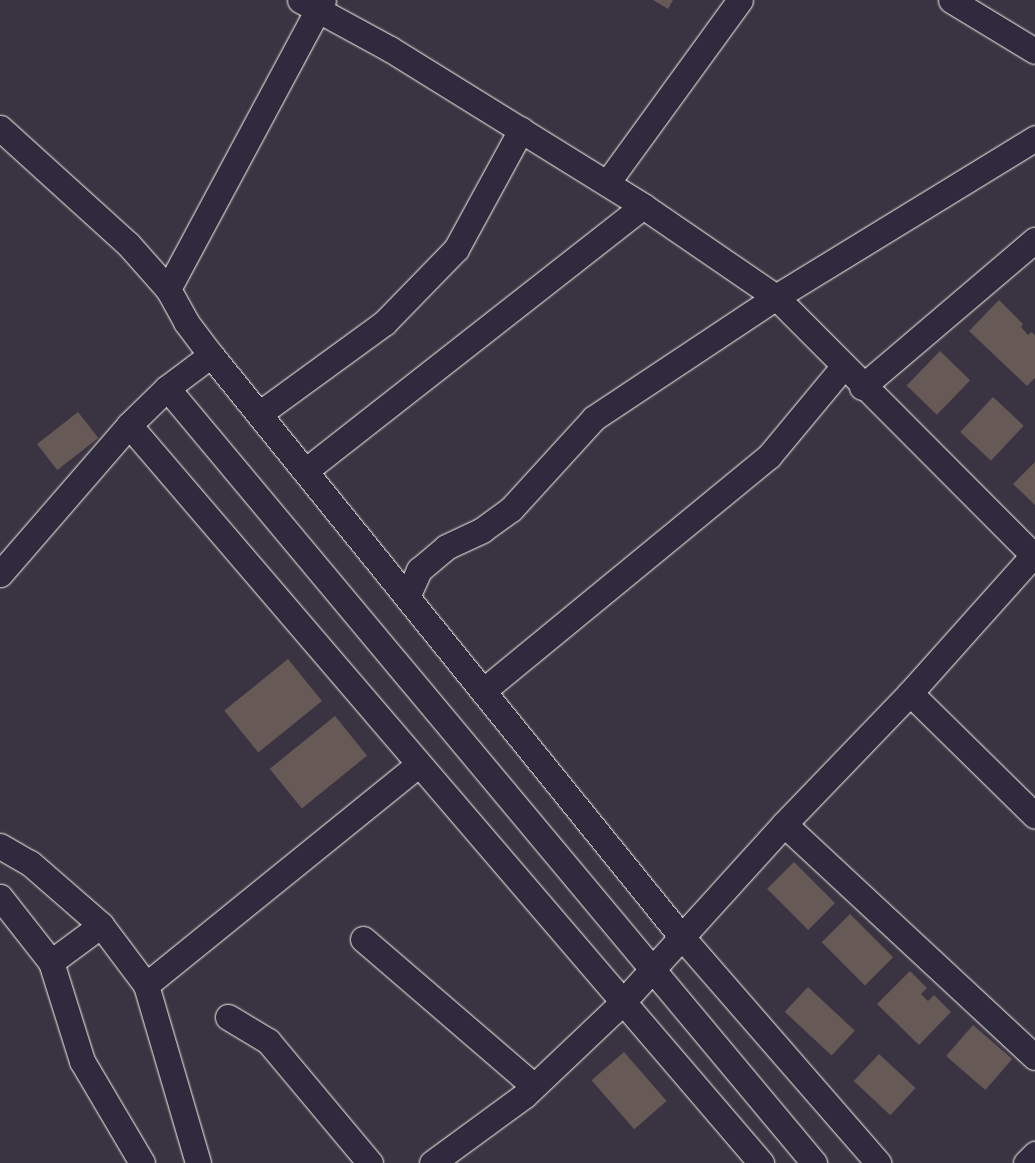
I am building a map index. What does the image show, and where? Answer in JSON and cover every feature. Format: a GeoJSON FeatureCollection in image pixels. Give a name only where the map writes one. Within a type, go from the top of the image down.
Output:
{"type":"FeatureCollection","features":[{"type":"Feature","properties":{"kind":"street"},"geometry":{"type":"LineString","coordinates":[[607,183],[740,0]]}},
{"type":"Feature","properties":{"kind":"street"},"geometry":{"type":"LineString","coordinates":[[951,0],[1035,51]]}},
{"type":"Feature","properties":{"kind":"street"},"geometry":{"type":"LineString","coordinates":[[168,288],[314,3],[607,183],[776,297],[862,387],[1034,555],[910,694],[784,824],[623,1002],[534,1086],[432,1163]]}},
{"type":"Feature","properties":{"kind":"street"},"geometry":{"type":"LineString","coordinates":[[0,128],[128,244],[168,288],[186,322],[211,355],[681,936],[878,1163]]}},
{"type":"Feature","properties":{"kind":"street"},"geometry":{"type":"LineString","coordinates":[[259,414],[384,323],[456,249],[521,130]]}},
{"type":"Feature","properties":{"kind":"street"},"geometry":{"type":"LineString","coordinates":[[407,597],[419,570],[446,548],[482,530],[511,509],[594,418],[776,297],[1035,138]]}},
{"type":"Feature","properties":{"kind":"street"},"geometry":{"type":"LineString","coordinates":[[305,471],[643,206]]}},
{"type":"Feature","properties":{"kind":"street"},"geometry":{"type":"LineString","coordinates":[[862,387],[1035,240]]}},
{"type":"Feature","properties":{"kind":"street"},"geometry":{"type":"LineString","coordinates":[[0,574],[128,425],[167,388],[211,355]]}},
{"type":"Feature","properties":{"kind":"street"},"geometry":{"type":"LineString","coordinates":[[483,691],[769,456],[843,367]]}},
{"type":"Feature","properties":{"kind":"street"},"geometry":{"type":"LineString","coordinates":[[167,388],[814,1163]]}},
{"type":"Feature","properties":{"kind":"street"},"geometry":{"type":"LineString","coordinates":[[128,425],[762,1163]]}},
{"type":"Feature","properties":{"kind":"street"},"geometry":{"type":"LineString","coordinates":[[910,694],[1035,816]]}},
{"type":"Feature","properties":{"kind":"street"},"geometry":{"type":"LineString","coordinates":[[146,985],[419,764]]}},
{"type":"Feature","properties":{"kind":"street"},"geometry":{"type":"LineString","coordinates":[[784,824],[1035,1057]]}},
{"type":"Feature","properties":{"kind":"street"},"geometry":{"type":"LineString","coordinates":[[0,846],[30,863],[101,925],[146,985],[198,1163]]}},
{"type":"Feature","properties":{"kind":"street"},"geometry":{"type":"LineString","coordinates":[[0,897],[51,962],[82,1060],[142,1163]]}},
{"type":"Feature","properties":{"kind":"street"},"geometry":{"type":"LineString","coordinates":[[51,962],[101,925]]}},
{"type":"Feature","properties":{"kind":"street"},"geometry":{"type":"LineString","coordinates":[[362,939],[534,1086]]}},
{"type":"Feature","properties":{"kind":"street"},"geometry":{"type":"LineString","coordinates":[[228,1017],[268,1041],[370,1163]]}},
{"type":"Feature","properties":{"kind":"street"},"geometry":{"type":"LineString","coordinates":[[1026,1163],[1035,1154]]}},
{"type":"Feature","properties":{"kind":"building"},"geometry":{"type":"Polygon","coordinates":[[[653,0],[673,0],[668,9],[653,0]]]}},
{"type":"Feature","properties":{"kind":"building"},"geometry":{"type":"Polygon","coordinates":[[[999,300],[1023,324],[1021,327],[1028,335],[1031,332],[1035,335],[1035,378],[1027,386],[969,331],[999,300]]]}},
{"type":"Feature","properties":{"kind":"building"},"geometry":{"type":"Polygon","coordinates":[[[940,351],[970,380],[937,415],[907,386],[940,351]]]}},
{"type":"Feature","properties":{"kind":"building"},"geometry":{"type":"Polygon","coordinates":[[[993,397],[1024,426],[991,461],[960,432],[993,397]]]}},
{"type":"Feature","properties":{"kind":"building"},"geometry":{"type":"Polygon","coordinates":[[[78,412],[98,438],[57,470],[37,444],[78,412]]]}},
{"type":"Feature","properties":{"kind":"building"},"geometry":{"type":"Polygon","coordinates":[[[1035,462],[1035,505],[1013,484],[1035,462]]]}},
{"type":"Feature","properties":{"kind":"building"},"geometry":{"type":"Polygon","coordinates":[[[288,659],[322,701],[258,753],[224,711],[288,659]]]}},
{"type":"Feature","properties":{"kind":"building"},"geometry":{"type":"Polygon","coordinates":[[[335,716],[367,756],[302,808],[270,769],[335,716]]]}},
{"type":"Feature","properties":{"kind":"building"},"geometry":{"type":"Polygon","coordinates":[[[794,862],[835,903],[808,930],[767,889],[794,862]]]}},
{"type":"Feature","properties":{"kind":"building"},"geometry":{"type":"Polygon","coordinates":[[[850,914],[893,957],[865,985],[822,942],[850,914]]]}},
{"type":"Feature","properties":{"kind":"building"},"geometry":{"type":"Polygon","coordinates":[[[910,971],[927,988],[921,994],[928,1001],[934,995],[951,1012],[919,1045],[877,1004],[910,971]]]}},
{"type":"Feature","properties":{"kind":"building"},"geometry":{"type":"Polygon","coordinates":[[[808,987],[855,1031],[832,1056],[785,1012],[808,987]]]}},
{"type":"Feature","properties":{"kind":"building"},"geometry":{"type":"Polygon","coordinates":[[[973,1025],[1012,1059],[985,1090],[946,1056],[973,1025]]]}},
{"type":"Feature","properties":{"kind":"building"},"geometry":{"type":"Polygon","coordinates":[[[624,1052],[667,1101],[634,1129],[592,1080],[624,1052]]]}},
{"type":"Feature","properties":{"kind":"building"},"geometry":{"type":"Polygon","coordinates":[[[879,1054],[916,1088],[890,1115],[854,1081],[879,1054]]]}}]}
